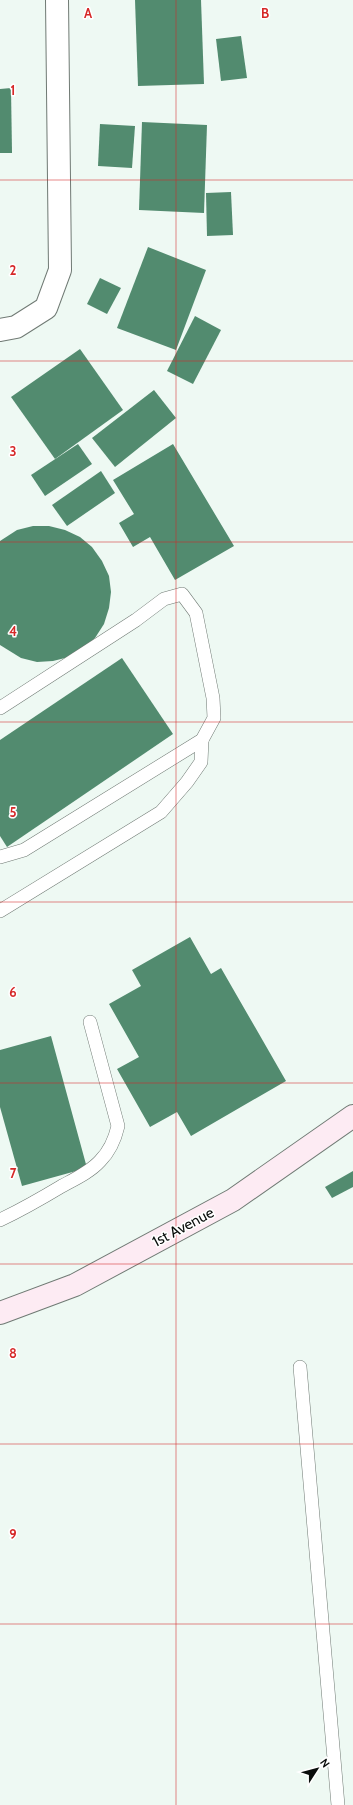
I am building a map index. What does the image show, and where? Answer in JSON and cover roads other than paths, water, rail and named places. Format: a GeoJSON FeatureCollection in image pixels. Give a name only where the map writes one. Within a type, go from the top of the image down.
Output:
{"type":"FeatureCollection","features":[{"type":"Feature","properties":{"kind":"street"},"geometry":{"type":"LineString","coordinates":[[0,330],[16,327],[46,308],[60,270],[57,0]]}},
{"type":"Feature","properties":{"kind":"street","name":"1st Avenue"},"geometry":{"type":"LineString","coordinates":[[0,1313],[75,1285],[233,1200],[353,1116]]}},
{"type":"Feature","properties":{"kind":"lane"},"geometry":{"type":"LineString","coordinates":[[0,708],[136,620],[164,599],[182,594],[196,613],[213,698],[214,718],[202,740],[201,762],[187,782],[161,812],[0,911]]}},
{"type":"Feature","properties":{"kind":"lane"},"geometry":{"type":"LineString","coordinates":[[0,856],[24,850],[202,740]]}},
{"type":"Feature","properties":{"kind":"lane"},"geometry":{"type":"LineString","coordinates":[[0,1220],[21,1210],[88,1172],[101,1161],[113,1142],[118,1126],[90,1022]]}},
{"type":"Feature","properties":{"kind":"lane"},"geometry":{"type":"LineString","coordinates":[[300,1367],[338,1805]]}}]}
